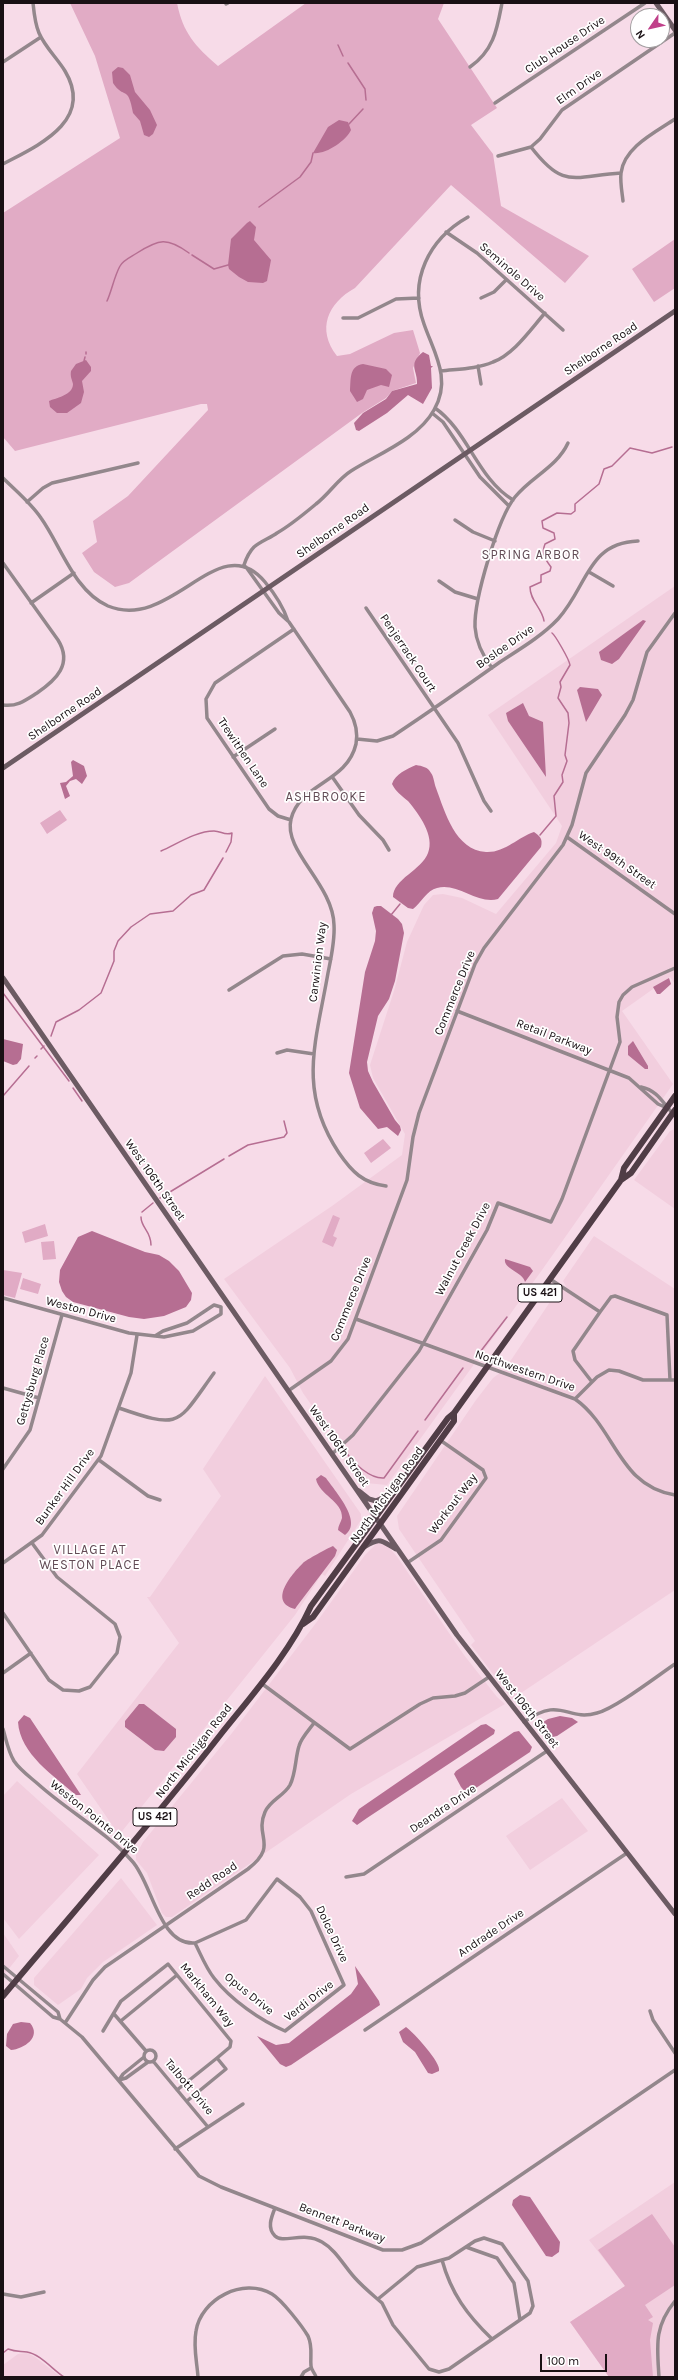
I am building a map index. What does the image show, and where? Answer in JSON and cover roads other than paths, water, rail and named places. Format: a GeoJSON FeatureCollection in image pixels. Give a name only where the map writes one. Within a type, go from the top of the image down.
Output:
{"type":"FeatureCollection","features":[{"type":"Feature","properties":{"kind":"main road","name":"North Michigan Road"},"geometry":{"type":"LineString","coordinates":[[621,1180],[624,1168],[675,1096]]}},
{"type":"Feature","properties":{"kind":"main road","name":"North Michigan Road"},"geometry":{"type":"LineString","coordinates":[[3,1996],[198,1764],[261,1683],[302,1625],[311,1606],[448,1418],[454,1413],[621,1180],[631,1173],[674,1113]]}},
{"type":"Feature","properties":{"kind":"main road","name":"North Michigan Road"},"geometry":{"type":"LineString","coordinates":[[302,1625],[313,1617],[454,1421],[454,1413]]}},
{"type":"Feature","properties":{"kind":"street"},"geometry":{"type":"LineString","coordinates":[[3,164],[53,136],[64,124],[70,108],[72,92],[68,77],[41,37],[33,3]]}},
{"type":"Feature","properties":{"kind":"street"},"geometry":{"type":"LineString","coordinates":[[470,66],[479,61],[491,46],[502,3]]}},
{"type":"Feature","properties":{"kind":"street","name":"Club House Drive"},"geometry":{"type":"LineString","coordinates":[[495,103],[645,3]]}},
{"type":"Feature","properties":{"kind":"street"},"geometry":{"type":"LineString","coordinates":[[656,3],[675,31]]}},
{"type":"Feature","properties":{"kind":"street","name":"Elm Drive"},"geometry":{"type":"LineString","coordinates":[[531,147],[540,139],[562,110],[675,31]]}},
{"type":"Feature","properties":{"kind":"street"},"geometry":{"type":"LineString","coordinates":[[3,62],[41,37]]}},
{"type":"Feature","properties":{"kind":"street"},"geometry":{"type":"LineString","coordinates":[[623,201],[621,173],[627,158],[635,148],[675,119]]}},
{"type":"Feature","properties":{"kind":"street"},"geometry":{"type":"LineString","coordinates":[[498,156],[531,147],[548,169],[565,177],[621,173]]}},
{"type":"Feature","properties":{"kind":"street"},"geometry":{"type":"LineString","coordinates":[[245,566],[254,547],[278,533],[318,503],[349,472],[391,448],[422,425],[436,408],[441,391],[442,371],[422,320],[419,298],[419,283],[423,265],[446,232],[468,216]]}},
{"type":"Feature","properties":{"kind":"street","name":"Seminole Drive"},"geometry":{"type":"LineString","coordinates":[[446,232],[477,253],[563,330]]}},
{"type":"Feature","properties":{"kind":"street"},"geometry":{"type":"LineString","coordinates":[[481,298],[494,292],[506,280]]}},
{"type":"Feature","properties":{"kind":"street"},"geometry":{"type":"LineString","coordinates":[[343,318],[358,318],[396,299],[419,298]]}},
{"type":"Feature","properties":{"kind":"street","name":"Shelborne Road"},"geometry":{"type":"LineString","coordinates":[[3,768],[675,311]]}},
{"type":"Feature","properties":{"kind":"street"},"geometry":{"type":"LineString","coordinates":[[442,371],[478,366],[494,362],[506,355],[545,313]]}},
{"type":"Feature","properties":{"kind":"street"},"geometry":{"type":"LineString","coordinates":[[478,366],[481,384]]}},
{"type":"Feature","properties":{"kind":"street"},"geometry":{"type":"LineString","coordinates":[[436,408],[448,418],[489,477],[511,503]]}},
{"type":"Feature","properties":{"kind":"street"},"geometry":{"type":"LineString","coordinates":[[432,413],[443,422],[480,477],[511,503]]}},
{"type":"Feature","properties":{"kind":"street"},"geometry":{"type":"LineString","coordinates":[[492,668],[481,650],[476,632],[476,613],[478,599],[495,541],[511,503],[530,481],[561,457],[568,443]]}},
{"type":"Feature","properties":{"kind":"street"},"geometry":{"type":"LineString","coordinates":[[27,502],[43,488],[52,483],[138,463]]}},
{"type":"Feature","properties":{"kind":"street"},"geometry":{"type":"LineString","coordinates":[[3,478],[41,517],[74,573],[88,592],[103,604],[117,609],[136,611],[160,604],[221,567],[230,564],[245,566],[256,571],[270,587],[284,610],[289,622]]}},
{"type":"Feature","properties":{"kind":"street"},"geometry":{"type":"LineString","coordinates":[[455,520],[473,532],[495,541]]}},
{"type":"Feature","properties":{"kind":"street","name":"Bosloe Drive"},"geometry":{"type":"LineString","coordinates":[[357,739],[373,741],[388,738],[492,668],[555,622],[570,605],[599,557],[609,548],[623,542],[638,541]]}},
{"type":"Feature","properties":{"kind":"street"},"geometry":{"type":"LineString","coordinates":[[3,563],[61,646],[62,667],[53,681],[27,699],[16,705],[3,706]]}},
{"type":"Feature","properties":{"kind":"street"},"geometry":{"type":"LineString","coordinates":[[245,566],[289,622],[352,714],[357,739],[347,764],[333,778],[304,797],[297,806],[291,820]]}},
{"type":"Feature","properties":{"kind":"street"},"geometry":{"type":"LineString","coordinates":[[589,572],[613,586]]}},
{"type":"Feature","properties":{"kind":"street"},"geometry":{"type":"LineString","coordinates":[[31,603],[74,573]]}},
{"type":"Feature","properties":{"kind":"street"},"geometry":{"type":"LineString","coordinates":[[439,581],[456,592],[478,599]]}},
{"type":"Feature","properties":{"kind":"street","name":"Penjerrack Court"},"geometry":{"type":"LineString","coordinates":[[366,608],[458,743],[484,802],[491,811]]}},
{"type":"Feature","properties":{"kind":"street","name":"Commerce Drive"},"geometry":{"type":"LineString","coordinates":[[288,1391],[325,1367],[337,1355],[348,1340],[407,1180],[416,1120],[479,956],[567,837],[586,773],[625,715],[633,700],[647,652],[675,613]]}},
{"type":"Feature","properties":{"kind":"street","name":"Trewithen Lane"},"geometry":{"type":"LineString","coordinates":[[291,820],[278,816],[269,809],[207,718],[205,705],[208,692],[218,681],[294,629]]}},
{"type":"Feature","properties":{"kind":"street"},"geometry":{"type":"LineString","coordinates":[[233,757],[275,728]]}},
{"type":"Feature","properties":{"kind":"street"},"geometry":{"type":"LineString","coordinates":[[333,778],[359,816],[383,840],[389,850]]}},
{"type":"Feature","properties":{"kind":"street","name":"Carwinion Way"},"geometry":{"type":"LineString","coordinates":[[291,820],[291,833],[295,846],[323,887],[331,905],[334,932],[331,959],[314,1054],[313,1094],[320,1118],[328,1135],[347,1164],[360,1178],[372,1184],[386,1186]]}},
{"type":"Feature","properties":{"kind":"street","name":"West 99th Street"},"geometry":{"type":"LineString","coordinates":[[567,837],[675,914]]}},
{"type":"Feature","properties":{"kind":"street"},"geometry":{"type":"LineString","coordinates":[[229,990],[272,961],[286,955],[302,954],[331,959]]}},
{"type":"Feature","properties":{"kind":"street","name":"Walnut Creek Drive"},"geometry":{"type":"LineString","coordinates":[[332,1454],[353,1434],[423,1345],[487,1230],[498,1203],[550,1222],[562,1199],[620,1042],[617,1010],[623,995],[632,987],[675,968]]}},
{"type":"Feature","properties":{"kind":"street","name":"West 106th Street"},"geometry":{"type":"LineString","coordinates":[[3,978],[407,1563],[489,1677],[675,1914]]}},
{"type":"Feature","properties":{"kind":"street","name":"Retail Parkway"},"geometry":{"type":"LineString","coordinates":[[457,1011],[629,1078],[641,1087],[646,1095],[674,1113]]}},
{"type":"Feature","properties":{"kind":"street"},"geometry":{"type":"LineString","coordinates":[[277,1053],[288,1050],[314,1054]]}},
{"type":"Feature","properties":{"kind":"street","name":"Retail Parkway"},"geometry":{"type":"LineString","coordinates":[[641,1087],[650,1089],[663,1099],[667,1108]]}},
{"type":"Feature","properties":{"kind":"street"},"geometry":{"type":"LineString","coordinates":[[550,1279],[600,1312]]}},
{"type":"Feature","properties":{"kind":"street"},"geometry":{"type":"LineString","coordinates":[[592,1382],[575,1360],[573,1351],[611,1297],[615,1296],[667,1315],[670,1380]]}},
{"type":"Feature","properties":{"kind":"street","name":"Weston Drive"},"geometry":{"type":"LineString","coordinates":[[3,1298],[137,1335],[155,1336],[172,1336],[193,1331],[221,1314],[221,1307]]}},
{"type":"Feature","properties":{"kind":"street","name":"Weston Drive"},"geometry":{"type":"LineString","coordinates":[[155,1336],[163,1331],[187,1323],[214,1305],[221,1307],[227,1303]]}},
{"type":"Feature","properties":{"kind":"street","name":"Gettysburg Place"},"geometry":{"type":"LineString","coordinates":[[3,1469],[28,1435],[62,1315]]}},
{"type":"Feature","properties":{"kind":"street","name":"Northwestern Drive"},"geometry":{"type":"LineString","coordinates":[[356,1320],[575,1399],[590,1413],[627,1467],[640,1481],[653,1489],[675,1495]]}},
{"type":"Feature","properties":{"kind":"street","name":"Bunker Hill Drive"},"geometry":{"type":"LineString","coordinates":[[3,1563],[32,1543],[46,1531],[99,1460],[106,1446],[133,1366],[137,1335]]}},
{"type":"Feature","properties":{"kind":"street"},"geometry":{"type":"LineString","coordinates":[[575,1399],[592,1382],[609,1370],[619,1371],[643,1380],[675,1380]]}},
{"type":"Feature","properties":{"kind":"street"},"geometry":{"type":"LineString","coordinates":[[119,1408],[155,1421],[173,1420],[187,1410],[214,1373]]}},
{"type":"Feature","properties":{"kind":"street"},"geometry":{"type":"LineString","coordinates":[[3,1388],[39,1398]]}},
{"type":"Feature","properties":{"kind":"street","name":"Workout Way"},"geometry":{"type":"LineString","coordinates":[[407,1563],[442,1540],[486,1478],[483,1470],[440,1440]]}},
{"type":"Feature","properties":{"kind":"street"},"geometry":{"type":"LineString","coordinates":[[99,1460],[148,1496],[160,1500]]}},
{"type":"Feature","properties":{"kind":"street"},"geometry":{"type":"LineString","coordinates":[[357,1490],[369,1499],[376,1501],[394,1492]]}},
{"type":"Feature","properties":{"kind":"street"},"geometry":{"type":"LineString","coordinates":[[362,1549],[375,1541],[380,1540],[398,1550]]}},
{"type":"Feature","properties":{"kind":"street"},"geometry":{"type":"LineString","coordinates":[[3,1613],[49,1680],[59,1688],[69,1692],[79,1691],[93,1684],[115,1658],[119,1647],[120,1637],[111,1619],[57,1577],[32,1543]]}},
{"type":"Feature","properties":{"kind":"street"},"geometry":{"type":"LineString","coordinates":[[3,1672],[31,1653]]}},
{"type":"Feature","properties":{"kind":"street"},"geometry":{"type":"LineString","coordinates":[[524,1722],[538,1713],[553,1709],[586,1715],[602,1712],[675,1664]]}},
{"type":"Feature","properties":{"kind":"street"},"geometry":{"type":"LineString","coordinates":[[261,1683],[314,1724],[350,1748],[420,1704],[433,1698],[455,1696],[465,1692],[489,1677]]}},
{"type":"Feature","properties":{"kind":"street","name":"Redd Road"},"geometry":{"type":"LineString","coordinates":[[65,2023],[100,1971],[248,1869],[260,1859],[265,1844],[262,1822],[266,1810],[289,1787],[294,1776],[299,1745],[314,1724]]}},
{"type":"Feature","properties":{"kind":"street","name":"Weston Pointe Drive"},"geometry":{"type":"LineString","coordinates":[[3,1729],[11,1755],[19,1767],[54,1798],[124,1853],[142,1872],[155,1906],[166,1925],[182,1941],[196,1943]]}},
{"type":"Feature","properties":{"kind":"street","name":"Deandra Drive"},"geometry":{"type":"LineString","coordinates":[[346,1876],[364,1874],[547,1751]]}},
{"type":"Feature","properties":{"kind":"street","name":"Andrade Drive"},"geometry":{"type":"LineString","coordinates":[[365,2030],[627,1853]]}},
{"type":"Feature","properties":{"kind":"street","name":"Dolce Drive"},"geometry":{"type":"LineString","coordinates":[[196,1943],[246,1920],[277,1879],[300,1897],[311,1911],[344,1985]]}},
{"type":"Feature","properties":{"kind":"street","name":"Opus Drive"},"geometry":{"type":"LineString","coordinates":[[196,1943],[209,1971],[228,1993],[274,2027],[285,2031]]}},
{"type":"Feature","properties":{"kind":"street","name":"Markham Way"},"geometry":{"type":"LineString","coordinates":[[114,2014],[121,2001],[168,1964],[231,2041],[230,2047],[177,2090]]}},
{"type":"Feature","properties":{"kind":"street","name":"Bennett Parkway"},"geometry":{"type":"LineString","coordinates":[[3,1966],[58,2012],[60,2019]]}},
{"type":"Feature","properties":{"kind":"street","name":"Bennett Parkway"},"geometry":{"type":"LineString","coordinates":[[3,1974],[53,2016],[65,2023],[91,2046],[175,2149],[199,2176],[378,2249],[395,2251],[409,2248],[427,2238],[675,2070]]}},
{"type":"Feature","properties":{"kind":"street"},"geometry":{"type":"LineString","coordinates":[[122,2020],[177,1975]]}},
{"type":"Feature","properties":{"kind":"street","name":"Verdi Drive"},"geometry":{"type":"LineString","coordinates":[[285,2031],[344,1985]]}},
{"type":"Feature","properties":{"kind":"street"},"geometry":{"type":"LineString","coordinates":[[650,2011],[653,2020],[675,2053]]}},
{"type":"Feature","properties":{"kind":"street"},"geometry":{"type":"LineString","coordinates":[[103,2032],[114,2014]]}},
{"type":"Feature","properties":{"kind":"street","name":"Talbott Drive"},"geometry":{"type":"LineString","coordinates":[[114,2014],[122,2020],[146,2051],[152,2050],[155,2052],[156,2056],[154,2061]]}},
{"type":"Feature","properties":{"kind":"street"},"geometry":{"type":"LineString","coordinates":[[120,2080],[123,2074],[144,2057],[146,2051]]}},
{"type":"Feature","properties":{"kind":"street","name":"Talbott Drive"},"geometry":{"type":"LineString","coordinates":[[144,2057],[148,2062],[154,2061]]}},
{"type":"Feature","properties":{"kind":"street"},"geometry":{"type":"LineString","coordinates":[[187,2101],[226,2069],[217,2058]]}},
{"type":"Feature","properties":{"kind":"street","name":"Talbott Drive"},"geometry":{"type":"LineString","coordinates":[[154,2061],[208,2127]]}},
{"type":"Feature","properties":{"kind":"street"},"geometry":{"type":"LineString","coordinates":[[120,2080],[126,2078],[148,2062]]}},
{"type":"Feature","properties":{"kind":"street"},"geometry":{"type":"LineString","coordinates":[[175,2149],[242,2104]]}},
{"type":"Feature","properties":{"kind":"street"},"geometry":{"type":"LineString","coordinates":[[275,2208],[270,2221],[270,2228],[276,2237],[283,2240],[303,2236],[322,2242],[378,2299],[406,2343],[429,2369],[434,2372],[449,2368],[530,2313],[533,2306],[528,2281],[502,2244],[484,2238],[449,2258],[417,2267],[378,2299]]}},
{"type":"Feature","properties":{"kind":"street"},"geometry":{"type":"LineString","coordinates":[[466,2247],[497,2258],[514,2283],[520,2320]]}},
{"type":"Feature","properties":{"kind":"street"},"geometry":{"type":"LineString","coordinates":[[442,2260],[454,2295],[468,2315],[492,2338]]}},
{"type":"Feature","properties":{"kind":"street"},"geometry":{"type":"LineString","coordinates":[[198,2377],[195,2357],[196,2330],[203,2313],[221,2296],[239,2289],[270,2293],[277,2298],[307,2336],[311,2348],[311,2368],[316,2377]]}},
{"type":"Feature","properties":{"kind":"street"},"geometry":{"type":"LineString","coordinates":[[3,2294],[21,2297],[44,2292]]}},
{"type":"Feature","properties":{"kind":"street"},"geometry":{"type":"LineString","coordinates":[[659,2377],[657,2342],[659,2328],[664,2314],[675,2301]]}},
{"type":"Feature","properties":{"kind":"street"},"geometry":{"type":"LineString","coordinates":[[301,2377],[304,2372],[311,2368]]}},
{"type":"Feature","properties":{"kind":"waterway"},"geometry":{"type":"LineString","coordinates":[[338,45],[343,56]]}},
{"type":"Feature","properties":{"kind":"waterway"},"geometry":{"type":"LineString","coordinates":[[348,63],[365,89],[366,100]]}},
{"type":"Feature","properties":{"kind":"waterway"},"geometry":{"type":"LineString","coordinates":[[349,124],[363,109]]}},
{"type":"Feature","properties":{"kind":"waterway"},"geometry":{"type":"LineString","coordinates":[[259,207],[300,177],[311,162],[313,153]]}},
{"type":"Feature","properties":{"kind":"waterway"},"geometry":{"type":"LineString","coordinates":[[107,301],[121,264],[145,248],[157,243],[169,242],[189,253]]}},
{"type":"Feature","properties":{"kind":"waterway"},"geometry":{"type":"LineString","coordinates":[[192,255],[214,269],[228,265]]}},
{"type":"Feature","properties":{"kind":"waterway"},"geometry":{"type":"LineString","coordinates":[[84,361],[85,357]]}},
{"type":"Feature","properties":{"kind":"waterway"},"geometry":{"type":"LineString","coordinates":[[544,621],[543,616],[532,596],[530,587],[541,582],[541,575],[550,571],[551,567],[545,559],[543,551],[545,544],[555,539],[554,533],[543,528],[542,521],[557,513],[571,514],[575,511],[575,504],[599,484],[604,469],[612,466],[630,448],[652,453],[672,447]]}},
{"type":"Feature","properties":{"kind":"waterway"},"geometry":{"type":"LineString","coordinates":[[540,835],[556,816],[554,796],[563,782],[562,775],[567,761],[565,755],[569,723],[568,713],[558,698],[561,687],[560,682],[570,665],[562,648],[552,633]]}},
{"type":"Feature","properties":{"kind":"waterway"},"geometry":{"type":"LineString","coordinates":[[161,851],[194,835],[216,831],[227,834],[232,833],[231,842],[226,852]]}},
{"type":"Feature","properties":{"kind":"waterway"},"geometry":{"type":"LineString","coordinates":[[51,1036],[56,1022],[79,1010],[101,993],[114,961],[114,951],[118,941],[131,927],[150,914],[173,911],[191,895],[204,890],[223,858]]}},
{"type":"Feature","properties":{"kind":"waterway"},"geometry":{"type":"LineString","coordinates":[[391,915],[400,904]]}},
{"type":"Feature","properties":{"kind":"waterway"},"geometry":{"type":"LineString","coordinates":[[3,993],[69,1081]]}},
{"type":"Feature","properties":{"kind":"waterway"},"geometry":{"type":"LineString","coordinates":[[41,1049],[44,1046]]}},
{"type":"Feature","properties":{"kind":"waterway"},"geometry":{"type":"LineString","coordinates":[[3,1096],[29,1066]]}},
{"type":"Feature","properties":{"kind":"waterway"},"geometry":{"type":"LineString","coordinates":[[73,1088],[82,1101]]}},
{"type":"Feature","properties":{"kind":"waterway"},"geometry":{"type":"LineString","coordinates":[[229,1156],[248,1145],[284,1137],[287,1133],[284,1121]]}},
{"type":"Feature","properties":{"kind":"waterway"},"geometry":{"type":"LineString","coordinates":[[160,1198],[224,1159]]}},
{"type":"Feature","properties":{"kind":"waterway"},"geometry":{"type":"LineString","coordinates":[[142,1212],[153,1203]]}},
{"type":"Feature","properties":{"kind":"waterway"},"geometry":{"type":"LineString","coordinates":[[141,1217],[141,1221],[151,1240],[151,1245]]}},
{"type":"Feature","properties":{"kind":"waterway"},"geometry":{"type":"LineString","coordinates":[[477,1356],[507,1317]]}},
{"type":"Feature","properties":{"kind":"waterway"},"geometry":{"type":"LineString","coordinates":[[425,1420],[463,1368]]}},
{"type":"Feature","properties":{"kind":"waterway"},"geometry":{"type":"LineString","coordinates":[[346,1452],[362,1470],[373,1476],[384,1478],[418,1431]]}},
{"type":"Feature","properties":{"kind":"waterway"},"geometry":{"type":"LineString","coordinates":[[3,2353],[8,2349],[32,2353],[64,2377]]}},
{"type":"Feature","properties":{"kind":"district","name":"SPRING ARBOR"},"geometry":{"type":"Point","coordinates":[531,555]}},
{"type":"Feature","properties":{"kind":"district","name":"ASHBROOKE"},"geometry":{"type":"Point","coordinates":[326,797]}},
{"type":"Feature","properties":{"kind":"district","name":"VILLAGE AT WESTON PLACE"},"geometry":{"type":"Point","coordinates":[90,1558]}}]}
